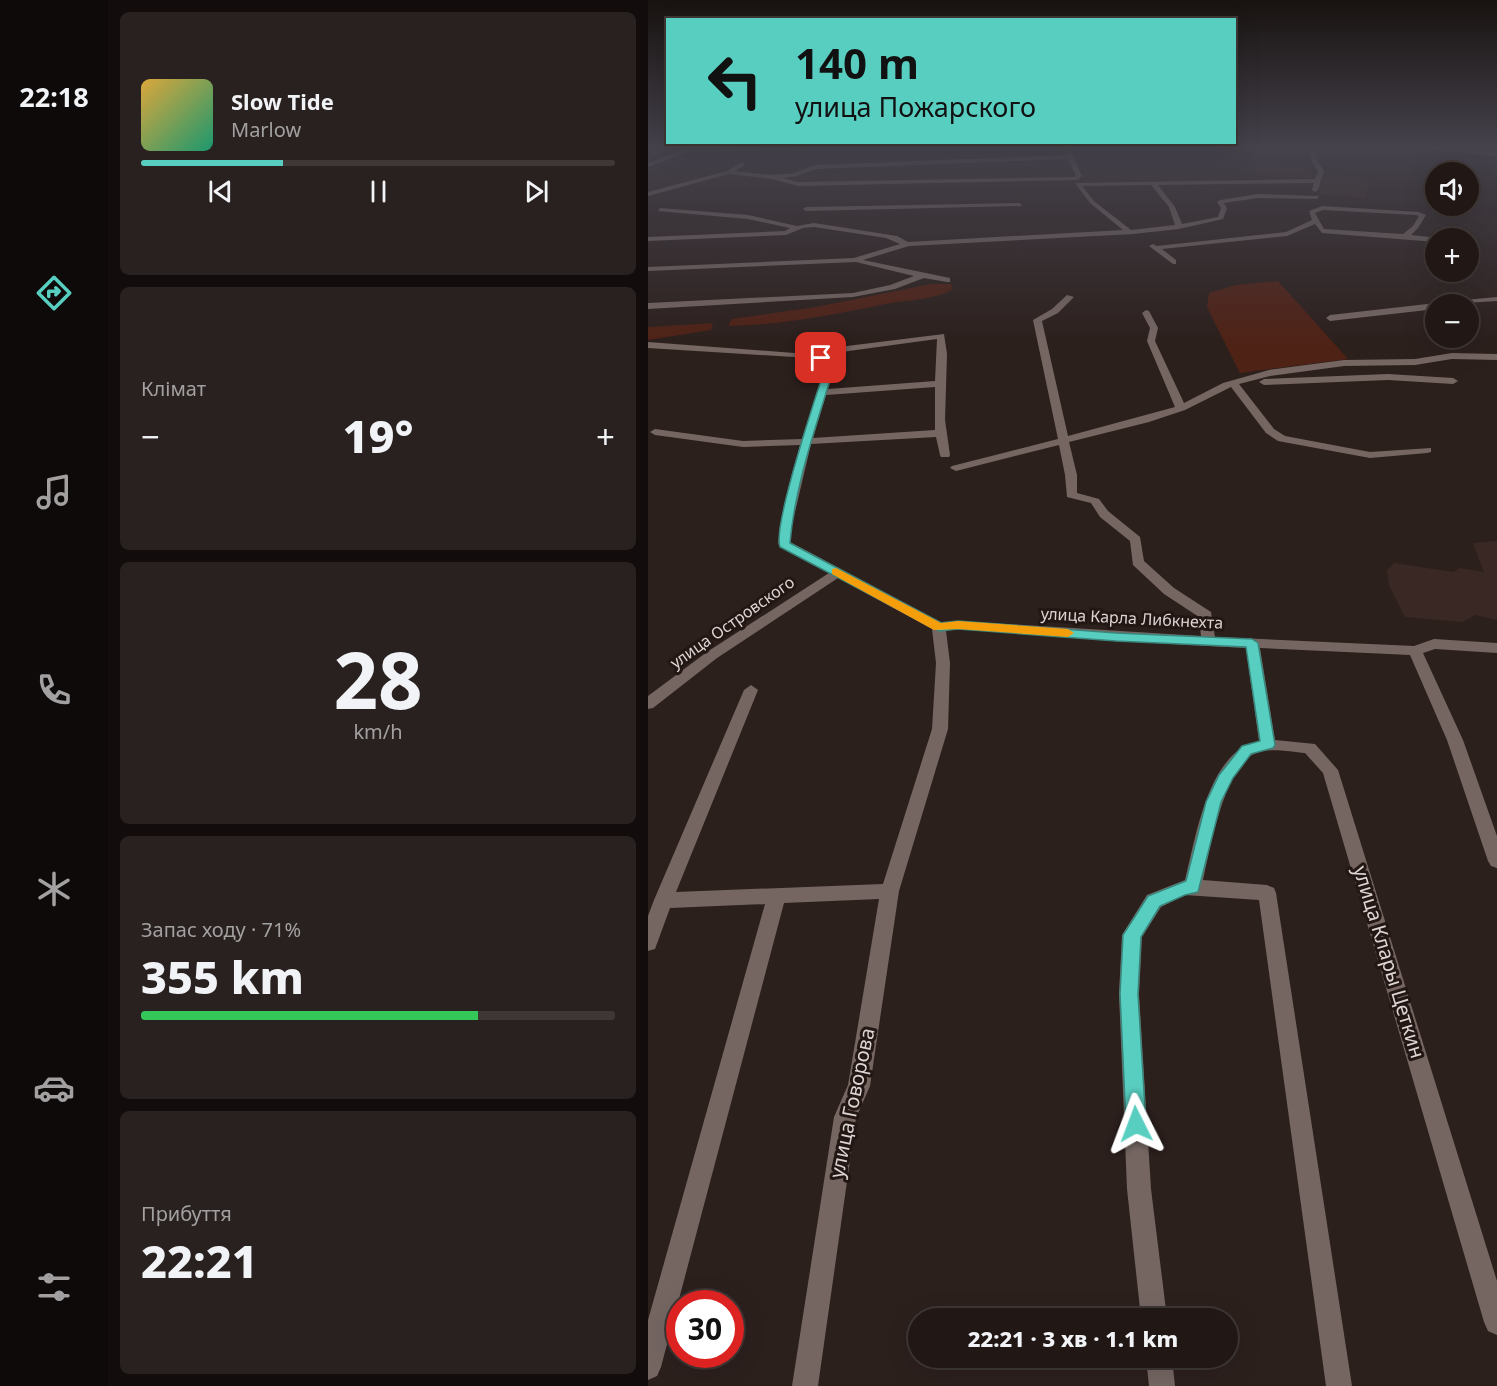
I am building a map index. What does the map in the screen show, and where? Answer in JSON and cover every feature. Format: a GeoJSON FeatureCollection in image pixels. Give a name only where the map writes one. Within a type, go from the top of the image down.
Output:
{"type":"FeatureCollection","features":[{"type":"Feature","properties":{"kind":"street"},"geometry":{"type":"LineString","coordinates":[[694,213],[748,217],[800,227]]}},
{"type":"Feature","properties":{"kind":"street"},"geometry":{"type":"LineString","coordinates":[[800,227],[808,220],[807,213]]}},
{"type":"Feature","properties":{"kind":"street"},"geometry":{"type":"LineString","coordinates":[[1106,213],[1173,262]]}},
{"type":"Feature","properties":{"kind":"street"},"geometry":{"type":"LineString","coordinates":[[1174,213],[1179,227]]}},
{"type":"Feature","properties":{"kind":"street"},"geometry":{"type":"LineString","coordinates":[[648,269],[854,260],[908,244],[1131,232],[1179,227],[1221,218],[1223,213]]}},
{"type":"Feature","properties":{"kind":"street"},"geometry":{"type":"LineString","coordinates":[[1311,213],[1322,231],[1425,239]]}},
{"type":"Feature","properties":{"kind":"street"},"geometry":{"type":"LineString","coordinates":[[1390,213],[1423,215],[1416,227],[1405,236]]}},
{"type":"Feature","properties":{"kind":"street"},"geometry":{"type":"LineString","coordinates":[[1153,249],[1287,234],[1316,221]]}},
{"type":"Feature","properties":{"kind":"street"},"geometry":{"type":"LineString","coordinates":[[648,239],[786,233],[800,227],[814,225],[889,238],[908,244]]}},
{"type":"Feature","properties":{"kind":"street"},"geometry":{"type":"LineString","coordinates":[[889,238],[1047,232]]}},
{"type":"Feature","properties":{"kind":"street"},"geometry":{"type":"LineString","coordinates":[[854,260],[946,280]]}},
{"type":"Feature","properties":{"kind":"street"},"geometry":{"type":"LineString","coordinates":[[648,306],[853,295],[923,276]]}},
{"type":"Feature","properties":{"kind":"street"},"geometry":{"type":"LineString","coordinates":[[1070,297],[1055,311],[1037,320],[1071,476],[1071,495],[1095,501],[1104,514],[1136,540],[1138,562],[1169,591],[1206,615],[1208,641]]}},
{"type":"Feature","properties":{"kind":"street"},"geometry":{"type":"LineString","coordinates":[[1479,301],[1497,299]]}},
{"type":"Feature","properties":{"kind":"street"},"geometry":{"type":"LineString","coordinates":[[1330,318],[1425,307]]}},
{"type":"Feature","properties":{"kind":"street"},"geometry":{"type":"LineString","coordinates":[[1146,313],[1154,328],[1151,341],[1181,408]]}},
{"type":"Feature","properties":{"kind":"street"},"geometry":{"type":"LineString","coordinates":[[821,358],[831,351],[841,349],[941,336],[944,346],[940,384],[941,444],[945,455]]}},
{"type":"Feature","properties":{"kind":"street"},"geometry":{"type":"LineString","coordinates":[[648,345],[812,355],[821,358],[830,367],[807,441],[786,525],[784,544],[939,627]]}},
{"type":"Feature","properties":{"kind":"street"},"geometry":{"type":"LineString","coordinates":[[956,468],[1145,420],[1181,408],[1234,383],[1269,373],[1344,363],[1415,362],[1452,356],[1497,357]]}},
{"type":"Feature","properties":{"kind":"street"},"geometry":{"type":"LineString","coordinates":[[1234,383],[1388,377],[1453,381]]}},
{"type":"Feature","properties":{"kind":"street"},"geometry":{"type":"LineString","coordinates":[[1234,383],[1270,430],[1282,439],[1370,455],[1427,450]]}},
{"type":"Feature","properties":{"kind":"street"},"geometry":{"type":"LineString","coordinates":[[822,392],[940,384]]}},
{"type":"Feature","properties":{"kind":"street"},"geometry":{"type":"LineString","coordinates":[[655,432],[743,444],[941,433]]}},
{"type":"Feature","properties":{"kind":"street","name":"улица Островского"},"geometry":{"type":"LineString","coordinates":[[648,704],[712,655],[838,573]]}},
{"type":"Feature","properties":{"kind":"street","name":"улица Карла Либкнехта"},"geometry":{"type":"LineString","coordinates":[[939,627],[958,625],[1415,651],[1434,644],[1497,648]]}},
{"type":"Feature","properties":{"kind":"street","name":"улица Говорова"},"geometry":{"type":"LineString","coordinates":[[805,1386],[845,1117],[859,1086],[890,891],[940,729],[943,663],[939,627]]}},
{"type":"Feature","properties":{"kind":"street"},"geometry":{"type":"LineString","coordinates":[[1192,887],[1214,802],[1226,775],[1247,750],[1268,745],[1252,643]]}},
{"type":"Feature","properties":{"kind":"street"},"geometry":{"type":"LineString","coordinates":[[1415,651],[1455,740],[1497,861]]}},
{"type":"Feature","properties":{"kind":"street"},"geometry":{"type":"LineString","coordinates":[[648,943],[663,901],[751,690]]}},
{"type":"Feature","properties":{"kind":"street","name":"улица Клары Цеткин"},"geometry":{"type":"LineString","coordinates":[[1268,745],[1309,748],[1330,770],[1497,1322]]}},
{"type":"Feature","properties":{"kind":"street"},"geometry":{"type":"LineString","coordinates":[[1153,1308],[1139,1189],[1129,994],[1132,935],[1154,901],[1183,888],[1267,893],[1339,1386]]}},
{"type":"Feature","properties":{"kind":"street"},"geometry":{"type":"LineString","coordinates":[[663,901],[777,894],[890,891]]}},
{"type":"Feature","properties":{"kind":"street"},"geometry":{"type":"LineString","coordinates":[[648,1367],[777,894]]}},
{"type":"Feature","properties":{"kind":"street"},"geometry":{"type":"LineString","coordinates":[[1160,1368],[1162,1386]]}},
{"type":"Feature","properties":{"kind":"shaded area"},"geometry":{"type":"Polygon","coordinates":[[[1278,281],[1348,359],[1240,373],[1207,307],[1209,293],[1236,285],[1278,281]]]}},
{"type":"Feature","properties":{"kind":"shaded area"},"geometry":{"type":"Polygon","coordinates":[[[931,284],[951,284],[953,289],[929,298],[807,319],[728,326],[732,319],[816,307],[931,284]]]}},
{"type":"Feature","properties":{"kind":"shaded area"},"geometry":{"type":"Polygon","coordinates":[[[713,323],[711,330],[648,340],[648,327],[713,323]]]}},
{"type":"Feature","properties":{"kind":"shaded area"},"geometry":{"type":"Polygon","coordinates":[[[1497,541],[1497,620],[1475,615],[1462,622],[1405,617],[1389,585],[1387,570],[1394,563],[1454,572],[1459,568],[1484,572],[1473,543],[1497,541]]]}},
{"type":"Feature","properties":{"kind":"slow traffic"},"geometry":{"type":"LineString","coordinates":[[836,572],[939,627],[958,625],[1068,633]]}},
{"type":"Feature","properties":{"kind":"route"},"geometry":{"type":"LineString","coordinates":[[821,358],[830,367],[807,440],[786,525],[784,544],[939,627],[958,625],[1116,637],[1252,643],[1268,745],[1247,750],[1226,775],[1214,802],[1192,887],[1183,888],[1154,901],[1132,935],[1129,994],[1136,1124]]}}]}
